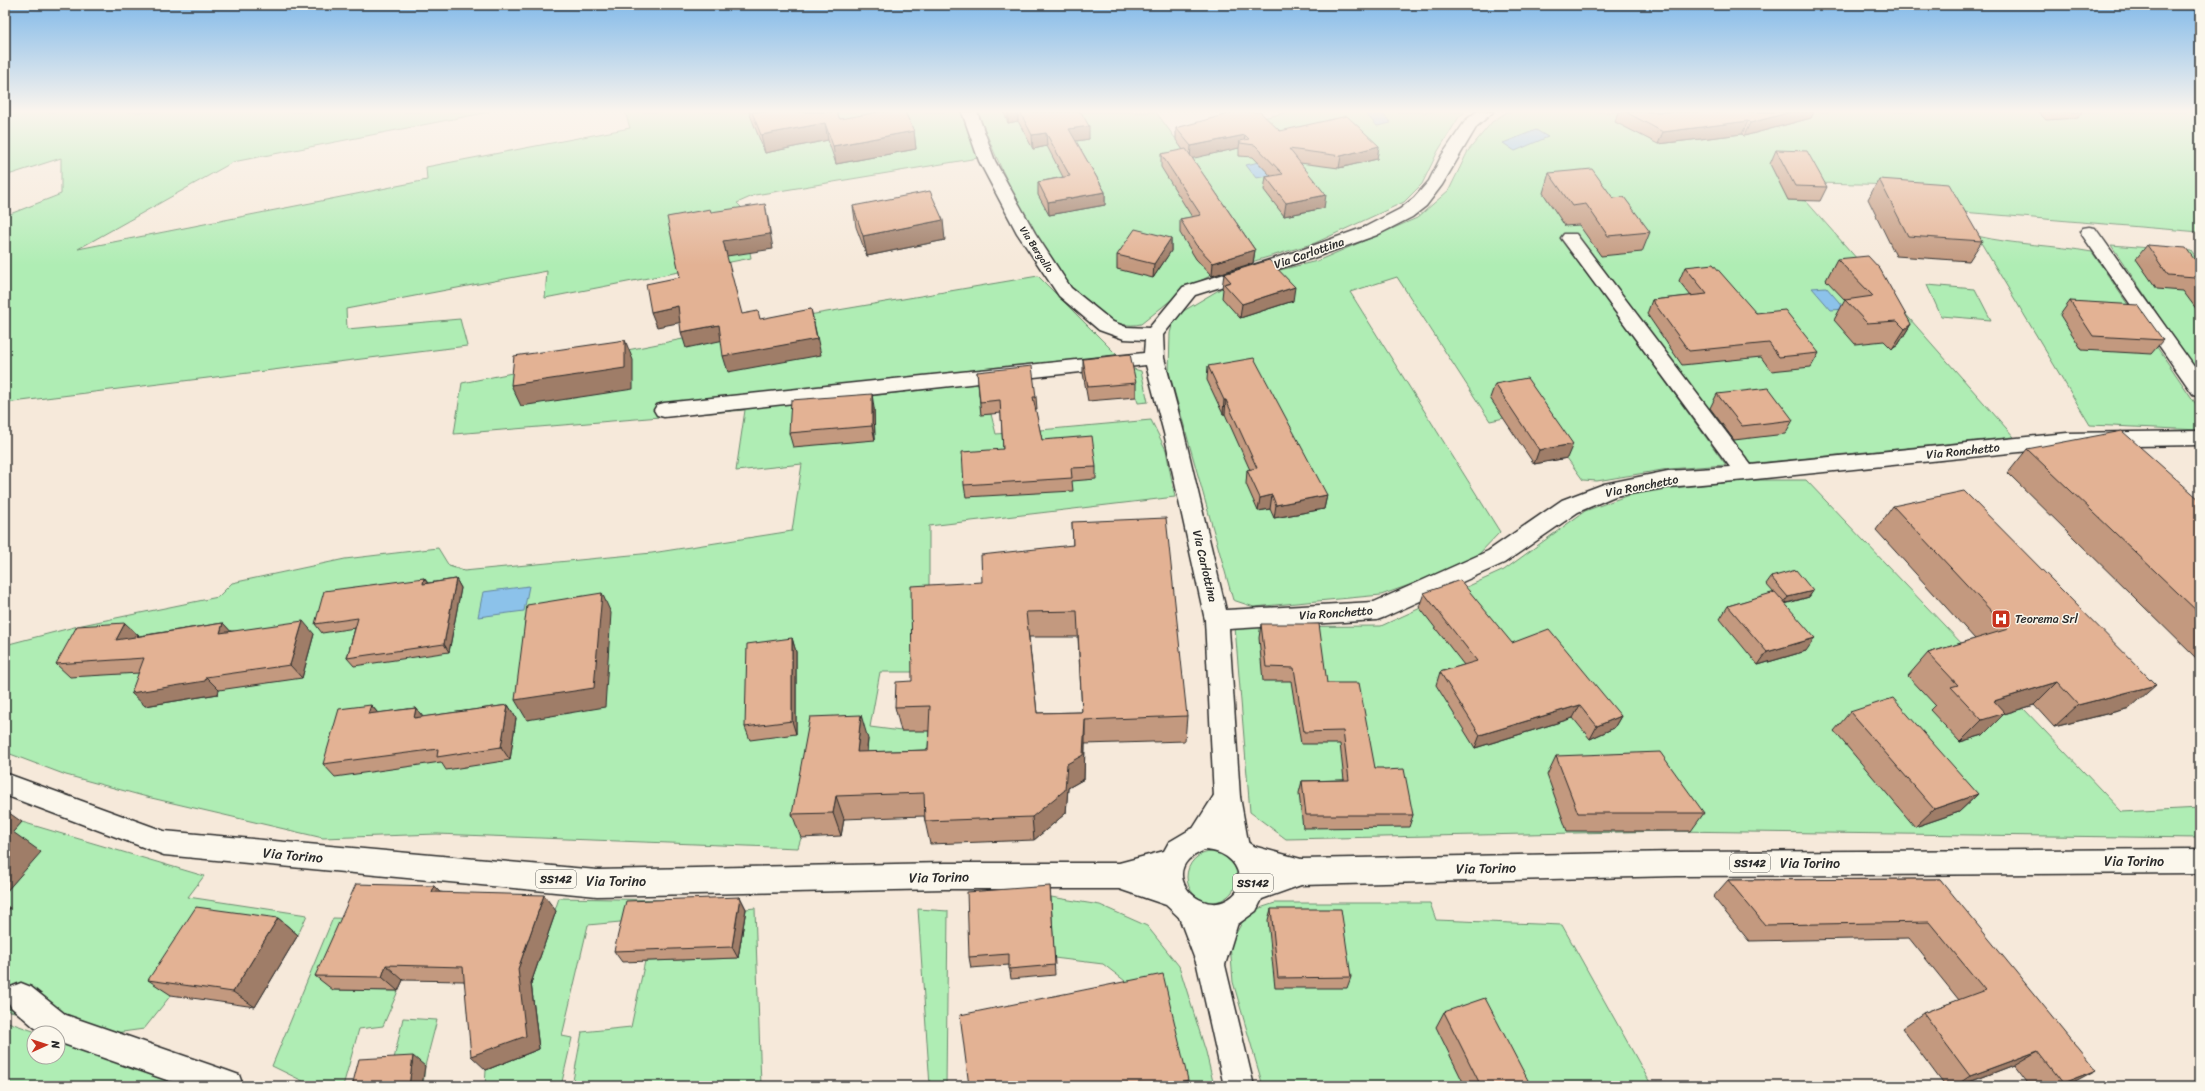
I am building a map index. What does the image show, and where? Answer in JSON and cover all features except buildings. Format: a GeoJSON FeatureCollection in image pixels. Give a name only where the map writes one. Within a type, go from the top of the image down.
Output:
{"type":"FeatureCollection","features":[{"type":"Feature","properties":{"kind":"street","name":"Via Bergallo"},"geometry":{"type":"LineString","coordinates":[[987,163],[1026,233],[1065,292],[1106,326],[1124,333],[1154,334]]}},
{"type":"Feature","properties":{"kind":"street","name":"Via Carlottina"},"geometry":{"type":"LineString","coordinates":[[1217,620],[1174,433],[1154,358],[1154,334],[1189,291],[1308,254],[1371,231],[1406,214],[1420,202],[1436,182],[1446,163]]}},
{"type":"Feature","properties":{"kind":"street"},"geometry":{"type":"LineString","coordinates":[[2089,232],[2200,389]]}},
{"type":"Feature","properties":{"kind":"street"},"geometry":{"type":"LineString","coordinates":[[1570,238],[1746,473]]}},
{"type":"Feature","properties":{"kind":"street"},"geometry":{"type":"LineString","coordinates":[[664,410],[1154,358]]}},
{"type":"Feature","properties":{"kind":"street","name":"Via Ronchetto"},"geometry":{"type":"LineString","coordinates":[[1217,620],[1377,611],[1496,557],[1570,506],[1611,489],[1668,479],[1746,473],[2066,440],[2200,438]]}},
{"type":"Feature","properties":{"kind":"street"},"geometry":{"type":"LineString","coordinates":[[1217,620],[1226,797],[1241,852]]}},
{"type":"Feature","properties":{"kind":"street","name":"Via Torino"},"geometry":{"type":"LineString","coordinates":[[5,784],[164,843],[597,883],[937,876],[1119,876],[1170,862]]}},
{"type":"Feature","properties":{"kind":"street"},"geometry":{"type":"LineString","coordinates":[[1226,797],[1200,838],[1188,843],[1177,851],[1170,862],[1169,884],[1182,903],[1210,965],[1239,1086]]}},
{"type":"Feature","properties":{"kind":"street","name":"Via Torino"},"geometry":{"type":"LineString","coordinates":[[1200,838],[1212,838],[1225,841],[1241,852],[1301,872]]}},
{"type":"Feature","properties":{"kind":"street","name":"SS142"},"geometry":{"type":"LineString","coordinates":[[1226,916],[1237,910],[1247,901],[1253,890],[1252,868],[1241,852]]}},
{"type":"Feature","properties":{"kind":"street","name":"Via Torino"},"geometry":{"type":"LineString","coordinates":[[1253,890],[1301,872],[1677,864],[2200,861]]}},
{"type":"Feature","properties":{"kind":"street","name":"Via Torino"},"geometry":{"type":"LineString","coordinates":[[1119,876],[1182,903],[1202,916],[1214,918],[1226,916]]}},
{"type":"Feature","properties":{"kind":"street"},"geometry":{"type":"LineString","coordinates":[[1210,965],[1226,916]]}},
{"type":"Feature","properties":{"kind":"street"},"geometry":{"type":"LineString","coordinates":[[21,997],[57,1027],[228,1086]]}},
{"type":"Feature","properties":{"kind":"green space"},"geometry":{"type":"Polygon","coordinates":[[[5,163],[46,163],[5,176],[5,163]]]}},
{"type":"Feature","properties":{"kind":"green space"},"geometry":{"type":"Polygon","coordinates":[[[61,163],[231,163],[78,249],[427,180],[426,167],[447,163],[948,163],[755,195],[737,203],[742,208],[751,258],[545,298],[547,271],[346,309],[347,329],[460,319],[467,346],[5,403],[5,216],[61,194],[61,163]]]}},
{"type":"Feature","properties":{"kind":"green space"},"geometry":{"type":"Polygon","coordinates":[[[999,163],[1432,163],[1422,184],[1404,202],[1315,243],[1218,272],[1186,288],[1141,324],[1131,325],[1112,322],[1104,318],[1087,306],[1066,286],[1021,208],[999,163]]]}},
{"type":"Feature","properties":{"kind":"green space"},"geometry":{"type":"Polygon","coordinates":[[[1462,163],[2200,163],[2200,232],[1962,212],[1946,186],[1814,183],[1788,200],[1806,201],[2014,437],[1748,464],[1584,246],[1569,249],[1726,465],[1668,469],[1597,481],[1583,480],[1567,458],[1491,398],[1504,418],[1490,421],[1397,277],[1350,292],[1500,532],[1477,556],[1446,572],[1381,595],[1254,607],[1233,600],[1169,372],[1170,333],[1175,316],[1222,288],[1230,296],[1267,273],[1317,261],[1417,218],[1449,190],[1462,163]]]}},
{"type":"Feature","properties":{"kind":"green space"},"geometry":{"type":"Polygon","coordinates":[[[1977,236],[2092,252],[2200,410],[2200,430],[2090,425],[1977,236]]]}},
{"type":"Feature","properties":{"kind":"green space"},"geometry":{"type":"Polygon","coordinates":[[[2111,245],[2191,251],[2200,264],[2200,377],[2111,245]]]}},
{"type":"Feature","properties":{"kind":"green space"},"geometry":{"type":"Polygon","coordinates":[[[1038,276],[1117,355],[1012,370],[861,385],[854,398],[978,383],[981,414],[991,414],[996,434],[1151,420],[1166,450],[1175,497],[929,526],[929,592],[916,672],[880,672],[870,727],[901,731],[935,730],[933,774],[801,838],[798,848],[437,834],[323,838],[147,797],[66,775],[5,752],[5,645],[82,625],[218,597],[232,583],[345,559],[438,548],[449,566],[464,571],[652,553],[792,531],[802,464],[736,471],[745,410],[454,434],[462,383],[768,322],[1038,276]]]}},
{"type":"Feature","properties":{"kind":"green space"},"geometry":{"type":"Polygon","coordinates":[[[1927,285],[1975,289],[1991,320],[1941,316],[1927,285]]]}},
{"type":"Feature","properties":{"kind":"green space"},"geometry":{"type":"Polygon","coordinates":[[[1130,368],[1141,371],[1148,402],[1138,403],[1130,368]]]}},
{"type":"Feature","properties":{"kind":"green space"},"geometry":{"type":"Polygon","coordinates":[[[1753,480],[1806,480],[2122,812],[2200,808],[2200,838],[1671,831],[1286,839],[1250,812],[1235,627],[1381,626],[1504,570],[1585,511],[1626,496],[1673,488],[1753,480]]]}},
{"type":"Feature","properties":{"kind":"green space"},"geometry":{"type":"Polygon","coordinates":[[[22,822],[204,876],[188,897],[307,915],[298,935],[217,924],[171,995],[144,1029],[115,1033],[5,1010],[5,914],[10,908],[5,907],[5,893],[40,852],[5,841],[22,822]]]}},
{"type":"Feature","properties":{"kind":"green space"},"geometry":{"type":"Polygon","coordinates":[[[1207,852],[1217,852],[1230,859],[1237,872],[1237,882],[1230,895],[1217,902],[1207,902],[1198,898],[1191,891],[1187,882],[1187,872],[1191,863],[1198,856],[1207,852]]]}},
{"type":"Feature","properties":{"kind":"green space"},"geometry":{"type":"Polygon","coordinates":[[[1051,897],[1100,905],[1147,926],[1179,966],[1206,1052],[1214,1086],[1183,1086],[1121,1002],[1125,981],[1103,964],[1054,958],[1051,897]]]}},
{"type":"Feature","properties":{"kind":"green space"},"geometry":{"type":"Polygon","coordinates":[[[559,898],[674,900],[631,921],[588,925],[562,1036],[572,1038],[561,1086],[485,1086],[486,1070],[539,1049],[531,983],[559,898]]]}},
{"type":"Feature","properties":{"kind":"green space"},"geometry":{"type":"Polygon","coordinates":[[[1275,903],[1430,903],[1436,920],[1562,925],[1652,1086],[1263,1086],[1233,982],[1230,944],[1248,912],[1275,903]]]}},
{"type":"Feature","properties":{"kind":"green space"},"geometry":{"type":"Polygon","coordinates":[[[755,908],[761,1086],[572,1086],[582,1032],[631,1027],[645,961],[738,958],[746,909],[755,908]]]}},
{"type":"Feature","properties":{"kind":"green space"},"geometry":{"type":"Polygon","coordinates":[[[918,909],[948,911],[946,1086],[930,1086],[918,909]]]}},
{"type":"Feature","properties":{"kind":"green space"},"geometry":{"type":"Polygon","coordinates":[[[333,918],[364,919],[333,990],[398,991],[383,1026],[359,1029],[343,1086],[313,1086],[272,1066],[333,918]]]}},
{"type":"Feature","properties":{"kind":"green space"},"geometry":{"type":"Polygon","coordinates":[[[403,1018],[437,1020],[425,1066],[423,1086],[368,1086],[392,1068],[403,1018]]]}},
{"type":"Feature","properties":{"kind":"green space"},"geometry":{"type":"Polygon","coordinates":[[[5,1021],[26,1028],[26,1065],[66,1065],[66,1043],[191,1086],[5,1086],[5,1021]]]}},
{"type":"Feature","properties":{"kind":"water"},"geometry":{"type":"Polygon","coordinates":[[[1265,163],[1274,175],[1256,178],[1246,165],[1265,163]]]}},
{"type":"Feature","properties":{"kind":"water"},"geometry":{"type":"Polygon","coordinates":[[[1826,287],[1845,309],[1831,310],[1812,288],[1826,287]]]}},
{"type":"Feature","properties":{"kind":"water"},"geometry":{"type":"Polygon","coordinates":[[[529,586],[524,611],[478,617],[483,592],[529,586]]]}},
{"type":"Feature","properties":{"kind":"place","name":"Teorema Srl"},"geometry":{"type":"Point","coordinates":[2001,619]}}]}
